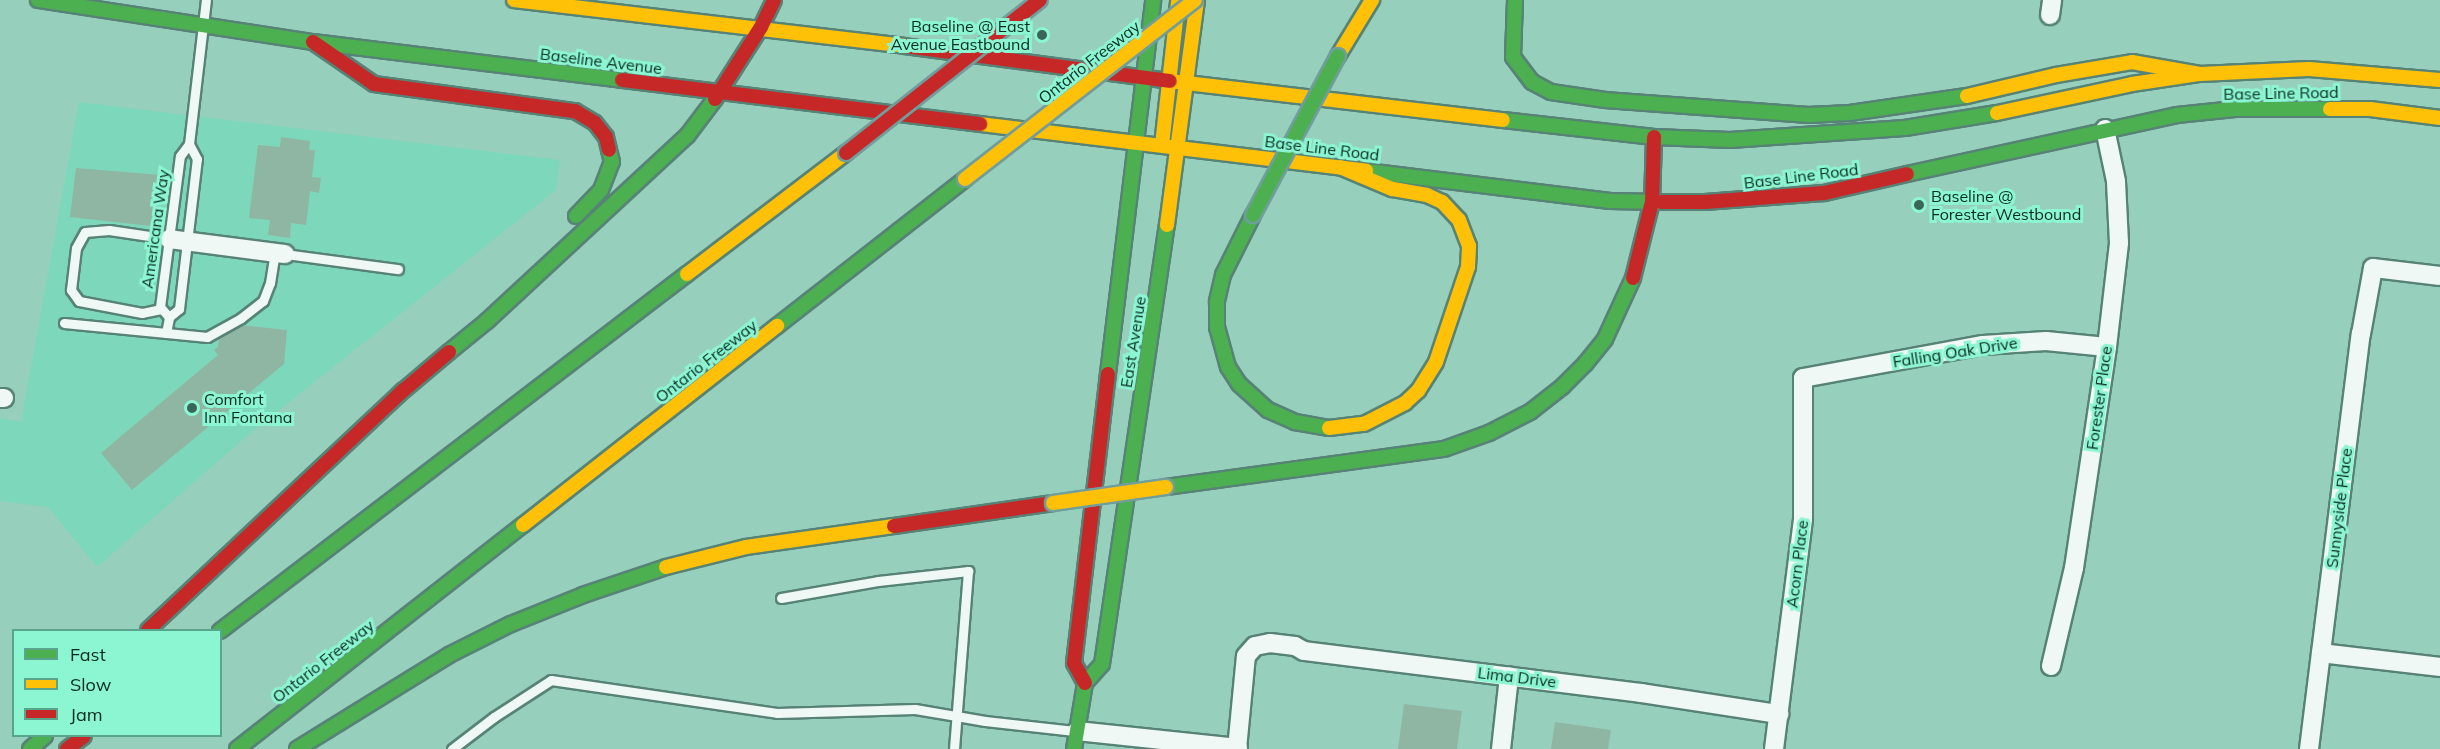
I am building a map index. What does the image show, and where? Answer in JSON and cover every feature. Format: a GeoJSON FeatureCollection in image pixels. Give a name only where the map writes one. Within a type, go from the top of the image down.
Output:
{"type":"FeatureCollection","features":[{"type":"Feature","properties":{"kind":"main road","name":"Baseline Avenue"},"geometry":{"type":"LineString","coordinates":[[38,0],[313,42],[1162,145]]}},
{"type":"Feature","properties":{"kind":"main road"},"geometry":{"type":"LineString","coordinates":[[514,0],[762,27],[1169,80]]}},
{"type":"Feature","properties":{"kind":"main road"},"geometry":{"type":"LineString","coordinates":[[149,629],[280,504],[460,341],[487,321],[687,136],[721,92],[762,27],[774,0]]}},
{"type":"Feature","properties":{"kind":"main road"},"geometry":{"type":"LineString","coordinates":[[222,629],[846,153],[1040,0]]}},
{"type":"Feature","properties":{"kind":"main road","name":"East Avenue"},"geometry":{"type":"LineString","coordinates":[[1085,683],[1074,663],[1153,0]]}},
{"type":"Feature","properties":{"kind":"main road"},"geometry":{"type":"LineString","coordinates":[[1162,145],[1178,0]]}},
{"type":"Feature","properties":{"kind":"main road","name":"East Avenue"},"geometry":{"type":"LineString","coordinates":[[1075,740],[1085,683],[1102,664],[1188,83],[1196,0]]}},
{"type":"Feature","properties":{"kind":"main road","name":"Ontario Freeway"},"geometry":{"type":"LineString","coordinates":[[237,749],[1196,0]]}},
{"type":"Feature","properties":{"kind":"main road"},"geometry":{"type":"LineString","coordinates":[[1340,167],[1392,189],[1426,195],[1442,202],[1459,220],[1469,246],[1468,267],[1436,362],[1418,391],[1405,403],[1364,424],[1331,428],[1295,422],[1268,410],[1239,384],[1228,367],[1222,350],[1217,327],[1217,302],[1223,275],[1253,215],[1338,56],[1372,0]]}},
{"type":"Feature","properties":{"kind":"main road"},"geometry":{"type":"LineString","coordinates":[[1515,0],[1512,33],[1513,57],[1532,82],[1551,92],[1605,100],[1808,115],[1860,112],[1948,100],[2132,62],[2200,74]]}},
{"type":"Feature","properties":{"kind":"main road"},"geometry":{"type":"LineString","coordinates":[[313,42],[374,84],[575,111],[595,123],[606,137],[612,162],[601,190],[565,227]]}},
{"type":"Feature","properties":{"kind":"main road","name":"Base Line Road"},"geometry":{"type":"LineString","coordinates":[[1169,80],[1654,136],[1730,140],[1776,139],[1905,128],[1968,118],[2132,84],[2200,74],[2309,69],[2440,80]]}},
{"type":"Feature","properties":{"kind":"main road","name":"Base Line Road"},"geometry":{"type":"LineString","coordinates":[[1162,145],[1610,201],[1652,202],[1746,200],[1824,193],[2105,129],[2177,115],[2235,109],[2370,109],[2440,118]]}},
{"type":"Feature","properties":{"kind":"main road"},"geometry":{"type":"LineString","coordinates":[[297,749],[449,656],[511,624],[583,595],[660,569],[746,547],[1444,448],[1489,433],[1530,412],[1562,387],[1605,339],[1624,302],[1638,265],[1652,202],[1654,136]]}},
{"type":"Feature","properties":{"kind":"main road"},"geometry":{"type":"LineString","coordinates":[[460,341],[476,310]]}},
{"type":"Feature","properties":{"kind":"main road"},"geometry":{"type":"LineString","coordinates":[[30,749],[43,737]]}},
{"type":"Feature","properties":{"kind":"main road"},"geometry":{"type":"LineString","coordinates":[[67,749],[82,737]]}},
{"type":"Feature","properties":{"kind":"street","name":"Forester Place"},"geometry":{"type":"LineString","coordinates":[[2050,666],[2074,568],[2107,347],[2119,243],[2118,204],[2105,129]]}},
{"type":"Feature","properties":{"kind":"street"},"geometry":{"type":"LineString","coordinates":[[178,240],[280,253]]}},
{"type":"Feature","properties":{"kind":"street","name":"Sunnyside Place"},"geometry":{"type":"LineString","coordinates":[[2309,749],[2361,334],[2373,268],[2440,276]]}},
{"type":"Feature","properties":{"kind":"street","name":"Falling Oak Drive"},"geometry":{"type":"LineString","coordinates":[[1803,378],[1983,345],[2046,341],[2107,347]]}},
{"type":"Feature","properties":{"kind":"street","name":"Acorn Place"},"geometry":{"type":"LineString","coordinates":[[1774,749],[1803,519],[1803,378]]}},
{"type":"Feature","properties":{"kind":"street","name":"Lima Drive"},"geometry":{"type":"LineString","coordinates":[[1237,749],[1246,656],[1255,646],[1282,643],[1304,651],[1509,676],[1779,714]]}},
{"type":"Feature","properties":{"kind":"street"},"geometry":{"type":"LineString","coordinates":[[2321,653],[2440,667]]}},
{"type":"Feature","properties":{"kind":"street"},"geometry":{"type":"LineString","coordinates":[[1500,749],[1509,676]]}},
{"type":"Feature","properties":{"kind":"street"},"geometry":{"type":"LineString","coordinates":[[1075,740],[1237,749]]}},
{"type":"Feature","properties":{"kind":"lane","name":"Americana Way"},"geometry":{"type":"LineString","coordinates":[[166,333],[169,317],[179,309],[180,156],[189,144],[206,0]]}},
{"type":"Feature","properties":{"kind":"lane","name":"Americana Way"},"geometry":{"type":"LineString","coordinates":[[169,317],[161,309],[197,159],[189,144]]}},
{"type":"Feature","properties":{"kind":"lane"},"geometry":{"type":"LineString","coordinates":[[161,309],[142,313],[79,301],[71,290],[76,248],[85,232],[109,230],[178,240]]}},
{"type":"Feature","properties":{"kind":"lane"},"geometry":{"type":"LineString","coordinates":[[64,323],[207,337],[241,318],[263,300],[280,253],[398,269]]}},
{"type":"Feature","properties":{"kind":"lane"},"geometry":{"type":"LineString","coordinates":[[781,598],[878,581],[968,571],[954,749]]}},
{"type":"Feature","properties":{"kind":"lane"},"geometry":{"type":"LineString","coordinates":[[452,749],[494,717],[552,680],[777,712],[915,709],[958,714],[1075,740]]}},
{"type":"Feature","properties":{"kind":"shaded area"},"geometry":{"type":"Polygon","coordinates":[[[79,102],[560,160],[556,190],[248,435],[97,567],[48,507],[0,501],[0,418],[21,422],[79,102]]]}},
{"type":"Feature","properties":{"kind":"building"},"geometry":{"type":"Polygon","coordinates":[[[281,137],[310,141],[309,150],[315,150],[312,177],[321,178],[319,193],[310,191],[306,225],[291,223],[290,238],[268,235],[270,220],[249,218],[258,145],[280,147],[281,137]]]}},
{"type":"Feature","properties":{"kind":"building"},"geometry":{"type":"Polygon","coordinates":[[[76,168],[161,175],[158,203],[154,203],[151,226],[70,217],[76,168]]]}},
{"type":"Feature","properties":{"kind":"building","name":"Comfort Inn Fontana"},"geometry":{"type":"Polygon","coordinates":[[[241,325],[287,330],[284,364],[132,490],[101,453],[218,355],[214,350],[218,347],[219,338],[241,325]]]}},
{"type":"Feature","properties":{"kind":"building"},"geometry":{"type":"Polygon","coordinates":[[[1404,704],[1462,711],[1457,749],[1398,749],[1404,704]]]}},
{"type":"Feature","properties":{"kind":"building"},"geometry":{"type":"Polygon","coordinates":[[[1555,722],[1611,730],[1608,749],[1551,749],[1555,722]]]}},
{"type":"Feature","properties":{"kind":"traffic: fast"},"geometry":{"type":"LineString","coordinates":[[38,0],[313,42],[622,80]]}},
{"type":"Feature","properties":{"kind":"traffic: fast"},"geometry":{"type":"LineString","coordinates":[[1108,374],[1153,0]]}},
{"type":"Feature","properties":{"kind":"traffic: fast"},"geometry":{"type":"LineString","coordinates":[[1515,0],[1513,57],[1532,82],[1551,92],[1605,100],[1808,115],[1850,113],[1967,96]]}},
{"type":"Feature","properties":{"kind":"traffic: fast"},"geometry":{"type":"LineString","coordinates":[[1253,215],[1338,56]]}},
{"type":"Feature","properties":{"kind":"traffic: fast"},"geometry":{"type":"LineString","coordinates":[[449,352],[487,321],[687,136],[715,99]]}},
{"type":"Feature","properties":{"kind":"traffic: fast"},"geometry":{"type":"LineString","coordinates":[[1907,174],[2177,115],[2235,109],[2330,109]]}},
{"type":"Feature","properties":{"kind":"traffic: fast"},"geometry":{"type":"LineString","coordinates":[[1503,120],[1654,137],[1730,140],[1905,128],[1997,113]]}},
{"type":"Feature","properties":{"kind":"traffic: fast"},"geometry":{"type":"LineString","coordinates":[[576,216],[601,190],[612,162],[609,150]]}},
{"type":"Feature","properties":{"kind":"traffic: fast"},"geometry":{"type":"LineString","coordinates":[[1366,171],[1610,201],[1661,202]]}},
{"type":"Feature","properties":{"kind":"traffic: fast"},"geometry":{"type":"LineString","coordinates":[[777,326],[965,179]]}},
{"type":"Feature","properties":{"kind":"traffic: fast"},"geometry":{"type":"LineString","coordinates":[[1253,215],[1223,275],[1217,302],[1217,327],[1228,367],[1239,384],[1268,410],[1295,422],[1329,428]]}},
{"type":"Feature","properties":{"kind":"traffic: fast"},"geometry":{"type":"LineString","coordinates":[[1074,749],[1085,683],[1102,664],[1167,225]]}},
{"type":"Feature","properties":{"kind":"traffic: fast"},"geometry":{"type":"LineString","coordinates":[[222,629],[687,274]]}},
{"type":"Feature","properties":{"kind":"traffic: fast"},"geometry":{"type":"LineString","coordinates":[[1166,487],[1444,449],[1489,433],[1530,412],[1562,387],[1585,364],[1605,339],[1633,278]]}},
{"type":"Feature","properties":{"kind":"traffic: fast"},"geometry":{"type":"LineString","coordinates":[[237,749],[523,525]]}},
{"type":"Feature","properties":{"kind":"traffic: fast"},"geometry":{"type":"LineString","coordinates":[[297,749],[449,655],[511,624],[583,595],[666,567]]}},
{"type":"Feature","properties":{"kind":"traffic: fast"},"geometry":{"type":"LineString","coordinates":[[30,749],[44,737]]}},
{"type":"Feature","properties":{"kind":"traffic: slow"},"geometry":{"type":"LineString","coordinates":[[514,0],[904,46]]}},
{"type":"Feature","properties":{"kind":"traffic: slow"},"geometry":{"type":"LineString","coordinates":[[965,179],[1195,0]]}},
{"type":"Feature","properties":{"kind":"traffic: slow"},"geometry":{"type":"LineString","coordinates":[[1167,225],[1197,0]]}},
{"type":"Feature","properties":{"kind":"traffic: slow"},"geometry":{"type":"LineString","coordinates":[[1338,56],[1372,0]]}},
{"type":"Feature","properties":{"kind":"traffic: slow"},"geometry":{"type":"LineString","coordinates":[[1162,145],[1178,3]]}},
{"type":"Feature","properties":{"kind":"traffic: slow"},"geometry":{"type":"LineString","coordinates":[[1967,96],[2056,75],[2132,62],[2200,74]]}},
{"type":"Feature","properties":{"kind":"traffic: slow"},"geometry":{"type":"LineString","coordinates":[[1997,113],[2132,84],[2200,74],[2309,69],[2440,80]]}},
{"type":"Feature","properties":{"kind":"traffic: slow"},"geometry":{"type":"LineString","coordinates":[[1170,81],[1503,120]]}},
{"type":"Feature","properties":{"kind":"traffic: slow"},"geometry":{"type":"LineString","coordinates":[[2330,109],[2370,109],[2440,118]]}},
{"type":"Feature","properties":{"kind":"traffic: slow"},"geometry":{"type":"LineString","coordinates":[[980,124],[1366,171]]}},
{"type":"Feature","properties":{"kind":"traffic: slow"},"geometry":{"type":"LineString","coordinates":[[687,274],[846,153]]}},
{"type":"Feature","properties":{"kind":"traffic: slow"},"geometry":{"type":"LineString","coordinates":[[1329,428],[1364,424],[1405,403],[1418,391],[1436,362],[1468,267],[1469,246],[1459,220],[1442,202],[1427,195],[1392,189],[1340,167]]}},
{"type":"Feature","properties":{"kind":"traffic: slow"},"geometry":{"type":"LineString","coordinates":[[523,525],[777,326]]}},
{"type":"Feature","properties":{"kind":"traffic: slow"},"geometry":{"type":"LineString","coordinates":[[1053,503],[1166,487]]}},
{"type":"Feature","properties":{"kind":"traffic: slow"},"geometry":{"type":"LineString","coordinates":[[666,567],[746,547],[894,526]]}},
{"type":"Feature","properties":{"kind":"traffic: jam"},"geometry":{"type":"LineString","coordinates":[[715,99],[761,27],[774,0]]}},
{"type":"Feature","properties":{"kind":"traffic: jam"},"geometry":{"type":"LineString","coordinates":[[846,153],[1040,0]]}},
{"type":"Feature","properties":{"kind":"traffic: jam"},"geometry":{"type":"LineString","coordinates":[[313,42],[374,84],[575,111],[595,123],[606,137],[609,150]]}},
{"type":"Feature","properties":{"kind":"traffic: jam"},"geometry":{"type":"LineString","coordinates":[[904,46],[1170,81]]}},
{"type":"Feature","properties":{"kind":"traffic: jam"},"geometry":{"type":"LineString","coordinates":[[622,80],[980,124]]}},
{"type":"Feature","properties":{"kind":"traffic: jam"},"geometry":{"type":"LineString","coordinates":[[1633,278],[1652,202],[1654,137]]}},
{"type":"Feature","properties":{"kind":"traffic: jam"},"geometry":{"type":"LineString","coordinates":[[1661,202],[1705,202],[1824,193],[1907,174]]}},
{"type":"Feature","properties":{"kind":"traffic: jam"},"geometry":{"type":"LineString","coordinates":[[149,629],[404,390],[449,352]]}},
{"type":"Feature","properties":{"kind":"traffic: jam"},"geometry":{"type":"LineString","coordinates":[[1085,683],[1074,663],[1108,374]]}},
{"type":"Feature","properties":{"kind":"traffic: jam"},"geometry":{"type":"LineString","coordinates":[[894,526],[1053,503]]}},
{"type":"Feature","properties":{"kind":"traffic: jam"},"geometry":{"type":"LineString","coordinates":[[67,749],[83,737]]}},
{"type":"Feature","properties":{"kind":"place","name":"Baseline @ East Avenue Eastbound"},"geometry":{"type":"Point","coordinates":[1042,35]}},
{"type":"Feature","properties":{"kind":"place","name":"Baseline @ Forester Westbound"},"geometry":{"type":"Point","coordinates":[1919,205]}},
{"type":"Feature","properties":{"kind":"place","name":"Comfort Inn Fontana"},"geometry":{"type":"Point","coordinates":[192,408]}}]}
